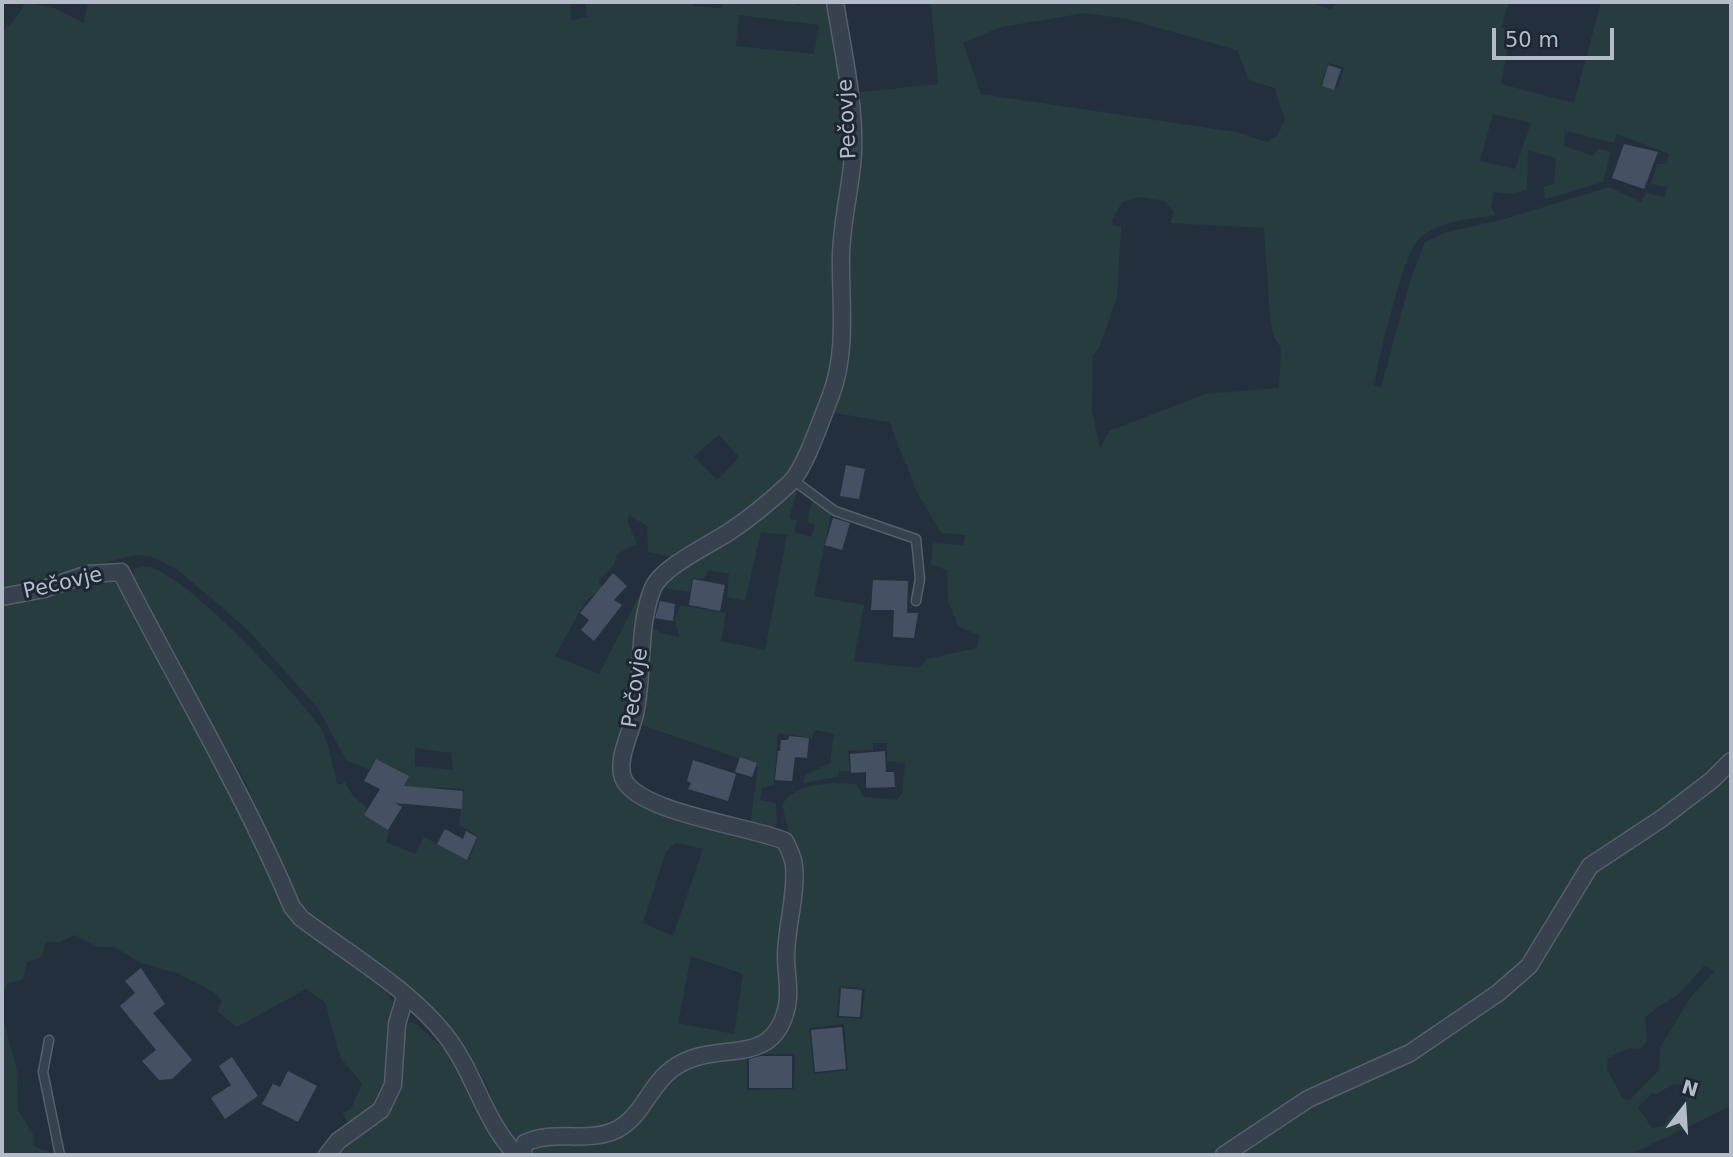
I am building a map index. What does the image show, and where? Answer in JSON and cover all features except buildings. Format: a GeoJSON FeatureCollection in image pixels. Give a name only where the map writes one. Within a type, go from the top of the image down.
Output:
{"type":"FeatureCollection","features":[{"type":"Feature","properties":{"kind":"street","name":"Pečovje"},"geometry":{"type":"LineString","coordinates":[[2,597],[44,589],[88,574],[121,572],[180,688],[221,757],[292,907],[301,918],[405,997],[446,1035],[468,1068],[500,1138],[519,1155],[525,1143],[541,1135],[590,1136],[618,1129],[637,1114],[666,1073],[686,1059],[709,1052],[753,1048],[767,1041],[780,1028],[787,1007],[787,934],[794,870],[792,855],[785,841],[643,799],[623,779],[621,765],[636,711],[643,642],[653,587],[663,575],[731,530],[793,480],[831,394],[840,363],[843,337],[841,255],[844,208],[853,156],[853,122],[835,2]]}},
{"type":"Feature","properties":{"kind":"street"},"geometry":{"type":"LineString","coordinates":[[1224,1155],[1308,1098],[1410,1053],[1498,993],[1529,966],[1590,866],[1661,819],[1712,780],[1731,761]]}},
{"type":"Feature","properties":{"kind":"street"},"geometry":{"type":"LineString","coordinates":[[327,1155],[338,1141],[382,1110],[393,1085],[397,1024],[405,997]]}},
{"type":"Feature","properties":{"kind":"lane"},"geometry":{"type":"LineString","coordinates":[[793,480],[835,511],[916,539],[920,579],[915,601]]}},
{"type":"Feature","properties":{"kind":"lane"},"geometry":{"type":"LineString","coordinates":[[49,1040],[43,1072],[60,1155]]}},
{"type":"Feature","properties":{"kind":"green space"},"geometry":{"type":"Polygon","coordinates":[[[26,2],[54,8],[84,23],[88,2],[570,2],[571,20],[587,17],[585,2],[693,2],[693,6],[721,8],[724,2],[789,2],[800,6],[801,2],[832,2],[850,131],[840,330],[821,411],[787,478],[743,516],[678,558],[648,552],[647,526],[629,515],[628,523],[637,544],[617,554],[614,565],[598,582],[604,587],[585,602],[555,656],[599,674],[644,586],[648,591],[623,788],[777,843],[790,864],[784,997],[774,1028],[759,1039],[706,1048],[630,1116],[602,1129],[534,1131],[512,1140],[504,1128],[487,1085],[469,1055],[444,1025],[402,985],[304,907],[289,889],[247,785],[180,671],[135,586],[133,569],[149,567],[188,590],[263,661],[318,724],[328,745],[338,785],[345,782],[353,796],[367,808],[364,815],[389,830],[386,842],[415,854],[424,837],[469,860],[478,836],[459,825],[464,789],[433,787],[432,792],[404,789],[408,775],[375,759],[369,770],[346,760],[318,708],[247,629],[177,569],[150,556],[135,555],[84,568],[2,595],[2,31],[13,22],[26,2]],[[739,15],[736,46],[814,54],[819,25],[739,15]],[[719,435],[694,456],[717,480],[739,457],[719,435]],[[415,748],[415,766],[453,770],[451,753],[415,748]],[[675,843],[666,852],[643,923],[673,936],[703,849],[675,843]],[[691,956],[678,1023],[734,1034],[743,974],[691,956]]]}},
{"type":"Feature","properties":{"kind":"green space"},"geometry":{"type":"Polygon","coordinates":[[[931,2],[1310,2],[1331,10],[1337,2],[1509,2],[1501,28],[1511,28],[1501,84],[1574,103],[1601,2],[1731,2],[1731,750],[1704,778],[1656,818],[1616,838],[1593,855],[1531,957],[1493,991],[1405,1051],[1376,1061],[1282,1106],[1211,1155],[529,1155],[531,1147],[537,1143],[584,1142],[655,1096],[687,1063],[747,1054],[747,1090],[794,1089],[795,1054],[762,1054],[763,1050],[781,1036],[791,839],[782,805],[796,792],[825,784],[856,784],[864,797],[897,800],[902,794],[905,763],[887,761],[887,743],[873,743],[873,750],[848,751],[850,772],[840,771],[837,777],[803,783],[805,775],[830,763],[834,734],[815,730],[812,738],[778,733],[774,785],[762,788],[760,800],[776,803],[777,825],[770,828],[750,827],[758,765],[639,724],[650,632],[656,628],[660,633],[679,637],[675,620],[680,605],[726,613],[721,641],[765,650],[787,535],[761,532],[745,601],[727,597],[729,574],[708,570],[704,579],[692,578],[690,592],[662,588],[662,584],[792,488],[797,492],[789,518],[797,521],[794,532],[812,537],[815,525],[807,522],[812,501],[831,514],[814,596],[864,605],[854,661],[919,668],[927,659],[977,648],[980,636],[958,626],[948,601],[947,570],[931,565],[933,543],[963,545],[966,535],[941,533],[917,492],[889,422],[828,412],[847,317],[853,93],[938,84],[931,2]],[[1085,13],[1001,27],[963,43],[981,94],[1236,132],[1267,142],[1278,135],[1285,119],[1274,88],[1249,80],[1237,50],[1127,19],[1085,13]],[[1328,63],[1321,84],[1338,88],[1344,67],[1328,63]],[[1493,114],[1480,161],[1515,169],[1531,123],[1493,114]],[[1565,131],[1564,146],[1593,156],[1598,149],[1611,152],[1603,182],[1545,199],[1544,187],[1554,184],[1556,158],[1528,150],[1527,190],[1512,194],[1494,192],[1491,207],[1495,215],[1444,225],[1418,240],[1405,266],[1374,386],[1381,387],[1411,278],[1425,242],[1447,232],[1501,220],[1609,187],[1641,202],[1646,193],[1665,197],[1667,187],[1651,184],[1657,164],[1665,164],[1669,154],[1617,134],[1614,143],[1565,131]],[[1139,197],[1122,202],[1112,220],[1113,225],[1121,226],[1117,297],[1099,348],[1093,356],[1092,410],[1100,448],[1109,431],[1205,394],[1279,388],[1281,348],[1274,337],[1270,317],[1264,228],[1170,223],[1174,212],[1165,201],[1139,197]],[[839,986],[837,1017],[862,1019],[865,989],[839,986]],[[844,1024],[809,1028],[814,1074],[848,1070],[844,1024]]]}},
{"type":"Feature","properties":{"kind":"green space"},"geometry":{"type":"Polygon","coordinates":[[[118,578],[121,590],[216,758],[292,917],[384,990],[393,1002],[386,1032],[390,1070],[386,1095],[360,1122],[347,1121],[342,1113],[351,1109],[362,1084],[340,1057],[325,1002],[306,989],[237,1027],[217,1011],[222,1001],[214,992],[177,973],[141,963],[114,947],[98,947],[75,935],[60,942],[46,942],[42,957],[27,962],[23,979],[7,984],[2,997],[2,603],[36,598],[88,581],[118,578]]]}},
{"type":"Feature","properties":{"kind":"green space"},"geometry":{"type":"Polygon","coordinates":[[[1731,767],[1731,1106],[1629,1155],[1237,1155],[1315,1103],[1394,1070],[1421,1054],[1533,969],[1567,920],[1589,876],[1731,767]],[[1704,966],[1679,994],[1645,1018],[1647,1042],[1640,1049],[1629,1048],[1608,1058],[1607,1069],[1623,1099],[1630,1100],[1659,1070],[1660,1048],[1689,999],[1715,971],[1704,966]],[[1680,1084],[1672,1085],[1656,1094],[1652,1093],[1638,1107],[1652,1128],[1663,1126],[1668,1116],[1686,1106],[1687,1095],[1680,1084]]]}},
{"type":"Feature","properties":{"kind":"green space"},"geometry":{"type":"Polygon","coordinates":[[[2,1014],[17,1071],[18,1110],[33,1134],[33,1146],[56,1155],[2,1155],[2,1014]]]}},
{"type":"Feature","properties":{"kind":"green space"},"geometry":{"type":"Polygon","coordinates":[[[412,1022],[463,1069],[492,1138],[507,1155],[335,1155],[348,1142],[375,1126],[393,1105],[403,1066],[404,1024],[412,1022]]]}}]}
